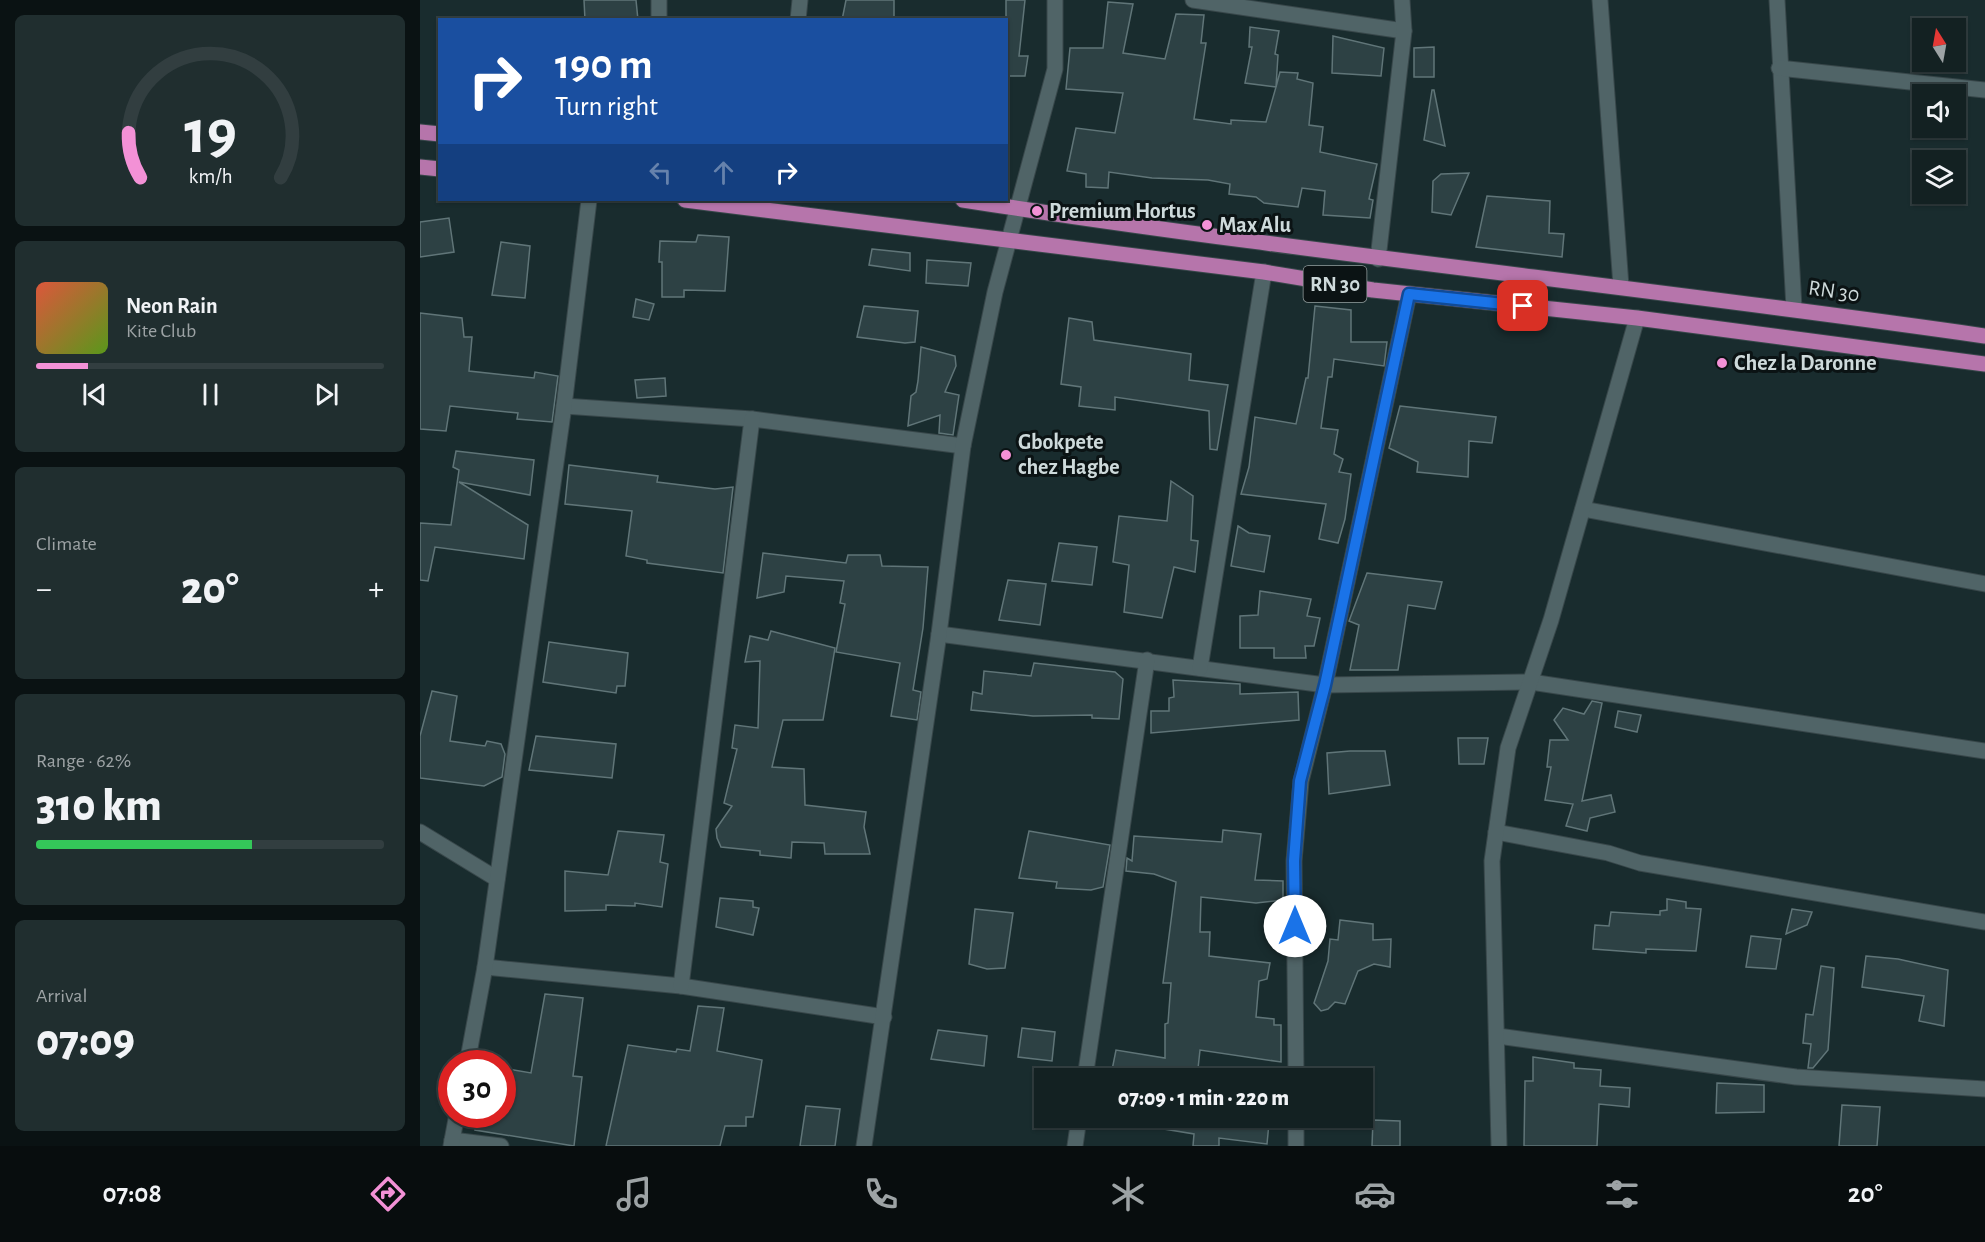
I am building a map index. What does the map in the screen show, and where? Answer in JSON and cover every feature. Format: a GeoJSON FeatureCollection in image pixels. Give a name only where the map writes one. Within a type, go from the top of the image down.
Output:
{"type":"FeatureCollection","features":[{"type":"Feature","properties":{"kind":"main road"},"geometry":{"type":"LineString","coordinates":[[420,132],[438,134]]}},
{"type":"Feature","properties":{"kind":"main road"},"geometry":{"type":"LineString","coordinates":[[420,167],[438,169]]}},
{"type":"Feature","properties":{"kind":"main road","name":"RN 30"},"geometry":{"type":"LineString","coordinates":[[693,201],[1263,272],[1409,294],[1637,318],[1985,364]]}},
{"type":"Feature","properties":{"kind":"main road","name":"RN 30"},"geometry":{"type":"LineString","coordinates":[[970,201],[1378,259],[1621,286],[1985,336]]}},
{"type":"Feature","properties":{"kind":"street"},"geometry":{"type":"LineString","coordinates":[[659,0],[659,18]]}},
{"type":"Feature","properties":{"kind":"street"},"geometry":{"type":"LineString","coordinates":[[798,18],[800,0]]}},
{"type":"Feature","properties":{"kind":"street"},"geometry":{"type":"LineString","coordinates":[[864,1146],[939,634],[963,446],[994,292],[1055,69],[1055,0]]}},
{"type":"Feature","properties":{"kind":"street"},"geometry":{"type":"LineString","coordinates":[[1193,0],[1404,31]]}},
{"type":"Feature","properties":{"kind":"street"},"geometry":{"type":"LineString","coordinates":[[1378,259],[1404,31],[1402,0]]}},
{"type":"Feature","properties":{"kind":"street"},"geometry":{"type":"LineString","coordinates":[[1600,0],[1621,286]]}},
{"type":"Feature","properties":{"kind":"street"},"geometry":{"type":"LineString","coordinates":[[1777,0],[1794,308]]}},
{"type":"Feature","properties":{"kind":"street"},"geometry":{"type":"LineString","coordinates":[[1779,68],[1985,90]]}},
{"type":"Feature","properties":{"kind":"street"},"geometry":{"type":"LineString","coordinates":[[470,1050],[485,967],[564,406],[589,201]]}},
{"type":"Feature","properties":{"kind":"street"},"geometry":{"type":"LineString","coordinates":[[1200,668],[1263,272]]}},
{"type":"Feature","properties":{"kind":"street"},"geometry":{"type":"LineString","coordinates":[[1296,1068],[1294,861],[1300,781],[1325,685],[1409,294]]}},
{"type":"Feature","properties":{"kind":"street"},"geometry":{"type":"LineString","coordinates":[[1499,1146],[1492,861],[1508,748],[1531,682],[1583,509],[1637,318]]}},
{"type":"Feature","properties":{"kind":"street"},"geometry":{"type":"LineString","coordinates":[[564,406],[752,419],[963,446]]}},
{"type":"Feature","properties":{"kind":"street"},"geometry":{"type":"LineString","coordinates":[[681,986],[752,419]]}},
{"type":"Feature","properties":{"kind":"street"},"geometry":{"type":"LineString","coordinates":[[1583,509],[1985,584]]}},
{"type":"Feature","properties":{"kind":"street"},"geometry":{"type":"LineString","coordinates":[[939,634],[1325,685],[1531,682],[1985,751]]}},
{"type":"Feature","properties":{"kind":"street"},"geometry":{"type":"LineString","coordinates":[[1086,1068],[1147,660]]}},
{"type":"Feature","properties":{"kind":"street"},"geometry":{"type":"LineString","coordinates":[[420,832],[497,879]]}},
{"type":"Feature","properties":{"kind":"street"},"geometry":{"type":"LineString","coordinates":[[1496,832],[1598,850],[1640,863],[1985,922]]}},
{"type":"Feature","properties":{"kind":"street"},"geometry":{"type":"LineString","coordinates":[[485,967],[681,986],[884,1017]]}},
{"type":"Feature","properties":{"kind":"street"},"geometry":{"type":"LineString","coordinates":[[1498,1036],[1796,1077],[1985,1089]]}},
{"type":"Feature","properties":{"kind":"street"},"geometry":{"type":"LineString","coordinates":[[455,1128],[452,1143],[501,1146]]}},
{"type":"Feature","properties":{"kind":"street"},"geometry":{"type":"LineString","coordinates":[[1075,1146],[1078,1128]]}},
{"type":"Feature","properties":{"kind":"street"},"geometry":{"type":"LineString","coordinates":[[1296,1128],[1296,1146]]}},
{"type":"Feature","properties":{"kind":"building"},"geometry":{"type":"Polygon","coordinates":[[[584,0],[636,0],[638,18],[585,18],[584,0]]]}},
{"type":"Feature","properties":{"kind":"building"},"geometry":{"type":"Polygon","coordinates":[[[846,0],[894,0],[894,18],[842,18],[846,0]]]}},
{"type":"Feature","properties":{"kind":"building"},"geometry":{"type":"Polygon","coordinates":[[[1006,0],[1025,0],[1019,56],[1028,56],[1025,76],[1008,76],[1008,18],[1006,18],[1006,0]]]}},
{"type":"Feature","properties":{"kind":"building"},"geometry":{"type":"Polygon","coordinates":[[[1108,2],[1133,4],[1123,53],[1165,59],[1176,14],[1204,15],[1201,43],[1206,43],[1194,119],[1231,124],[1231,120],[1266,122],[1280,72],[1298,73],[1297,79],[1313,83],[1309,125],[1323,127],[1320,152],[1377,164],[1369,199],[1373,200],[1370,218],[1323,215],[1325,191],[1302,188],[1298,207],[1264,203],[1256,197],[1229,194],[1230,184],[1208,180],[1152,178],[1109,172],[1108,188],[1086,187],[1086,174],[1067,171],[1076,128],[1115,133],[1123,93],[1066,89],[1070,48],[1103,48],[1108,2]]]}},
{"type":"Feature","properties":{"kind":"building"},"geometry":{"type":"Polygon","coordinates":[[[1250,27],[1279,31],[1275,54],[1278,55],[1276,87],[1245,83],[1252,47],[1249,47],[1250,27]]]}},
{"type":"Feature","properties":{"kind":"building"},"geometry":{"type":"Polygon","coordinates":[[[1333,36],[1384,48],[1381,76],[1332,73],[1333,36]]]}},
{"type":"Feature","properties":{"kind":"building"},"geometry":{"type":"Polygon","coordinates":[[[1434,47],[1434,77],[1414,77],[1414,48],[1434,47]]]}},
{"type":"Feature","properties":{"kind":"building"},"geometry":{"type":"Polygon","coordinates":[[[1432,90],[1434,90],[1445,146],[1424,140],[1432,90]]]}},
{"type":"Feature","properties":{"kind":"building"},"geometry":{"type":"Polygon","coordinates":[[[1469,173],[1451,215],[1432,212],[1433,181],[1441,174],[1469,173]]]}},
{"type":"Feature","properties":{"kind":"building"},"geometry":{"type":"Polygon","coordinates":[[[1487,196],[1550,201],[1549,233],[1564,234],[1562,257],[1476,247],[1487,196]]]}},
{"type":"Feature","properties":{"kind":"building"},"geometry":{"type":"Polygon","coordinates":[[[449,218],[454,252],[420,257],[420,222],[449,218]]]}},
{"type":"Feature","properties":{"kind":"building"},"geometry":{"type":"Polygon","coordinates":[[[698,235],[729,237],[725,291],[684,290],[684,297],[662,297],[660,241],[696,242],[698,235]]]}},
{"type":"Feature","properties":{"kind":"building"},"geometry":{"type":"Polygon","coordinates":[[[501,242],[530,246],[525,298],[492,295],[501,242]]]}},
{"type":"Feature","properties":{"kind":"building"},"geometry":{"type":"Polygon","coordinates":[[[872,249],[910,253],[910,271],[869,265],[872,249]]]}},
{"type":"Feature","properties":{"kind":"building"},"geometry":{"type":"Polygon","coordinates":[[[927,260],[971,263],[968,286],[926,283],[927,260]]]}},
{"type":"Feature","properties":{"kind":"building"},"geometry":{"type":"Polygon","coordinates":[[[636,299],[654,304],[649,320],[633,317],[636,299]]]}},
{"type":"Feature","properties":{"kind":"building"},"geometry":{"type":"Polygon","coordinates":[[[864,306],[918,311],[915,342],[905,343],[857,337],[864,306]]]}},
{"type":"Feature","properties":{"kind":"building"},"geometry":{"type":"Polygon","coordinates":[[[1315,306],[1351,310],[1351,342],[1387,342],[1384,366],[1334,359],[1332,377],[1328,377],[1321,428],[1338,430],[1334,454],[1343,459],[1339,472],[1351,474],[1345,519],[1338,543],[1319,539],[1326,504],[1241,494],[1249,467],[1255,417],[1296,424],[1306,378],[1308,378],[1315,306]]]}},
{"type":"Feature","properties":{"kind":"building"},"geometry":{"type":"Polygon","coordinates":[[[420,313],[462,318],[464,337],[472,337],[469,371],[534,378],[535,372],[558,376],[552,422],[517,419],[518,413],[450,406],[446,431],[420,429],[420,313]]]}},
{"type":"Feature","properties":{"kind":"building"},"geometry":{"type":"Polygon","coordinates":[[[1069,318],[1092,322],[1094,340],[1191,354],[1189,380],[1228,385],[1217,450],[1210,449],[1209,411],[1115,397],[1115,410],[1079,406],[1081,387],[1061,384],[1069,318]]]}},
{"type":"Feature","properties":{"kind":"building"},"geometry":{"type":"Polygon","coordinates":[[[921,347],[955,356],[956,366],[945,392],[959,395],[953,435],[939,433],[940,415],[908,426],[911,396],[916,392],[918,381],[921,347]]]}},
{"type":"Feature","properties":{"kind":"building"},"geometry":{"type":"Polygon","coordinates":[[[665,378],[666,396],[637,398],[635,380],[665,378]]]}},
{"type":"Feature","properties":{"kind":"building"},"geometry":{"type":"Polygon","coordinates":[[[1400,406],[1496,417],[1492,443],[1469,441],[1468,477],[1417,472],[1418,462],[1389,448],[1400,406]]]}},
{"type":"Feature","properties":{"kind":"building"},"geometry":{"type":"Polygon","coordinates":[[[456,451],[534,460],[530,495],[459,482],[528,525],[524,559],[435,547],[428,581],[420,580],[420,523],[451,525],[459,470],[453,467],[456,451]]]}},
{"type":"Feature","properties":{"kind":"building"},"geometry":{"type":"Polygon","coordinates":[[[569,465],[658,476],[657,482],[715,489],[733,487],[723,573],[647,563],[647,560],[626,556],[632,511],[565,504],[569,465]]]}},
{"type":"Feature","properties":{"kind":"building"},"geometry":{"type":"Polygon","coordinates":[[[1171,481],[1193,496],[1191,540],[1198,541],[1195,572],[1174,567],[1162,618],[1124,612],[1129,565],[1113,562],[1119,516],[1167,521],[1171,481]]]}},
{"type":"Feature","properties":{"kind":"building"},"geometry":{"type":"Polygon","coordinates":[[[1238,526],[1249,533],[1270,536],[1264,572],[1231,566],[1238,526]]]}},
{"type":"Feature","properties":{"kind":"building"},"geometry":{"type":"Polygon","coordinates":[[[1059,543],[1097,547],[1092,585],[1052,581],[1059,543]]]}},
{"type":"Feature","properties":{"kind":"building"},"geometry":{"type":"Polygon","coordinates":[[[763,553],[846,563],[848,555],[880,555],[882,566],[928,567],[923,628],[913,690],[921,692],[917,720],[891,716],[900,663],[836,652],[845,604],[840,603],[844,581],[786,576],[784,592],[757,598],[763,553]]]}},
{"type":"Feature","properties":{"kind":"building"},"geometry":{"type":"Polygon","coordinates":[[[1367,573],[1442,582],[1435,609],[1408,605],[1398,670],[1350,670],[1359,625],[1349,621],[1367,573]]]}},
{"type":"Feature","properties":{"kind":"building"},"geometry":{"type":"Polygon","coordinates":[[[1008,580],[1046,584],[1040,625],[999,620],[1008,580]]]}},
{"type":"Feature","properties":{"kind":"building"},"geometry":{"type":"Polygon","coordinates":[[[1260,591],[1311,599],[1307,616],[1320,618],[1314,646],[1305,646],[1306,658],[1274,658],[1274,648],[1240,648],[1240,616],[1258,615],[1260,591]]]}},
{"type":"Feature","properties":{"kind":"building"},"geometry":{"type":"Polygon","coordinates":[[[771,631],[835,648],[823,720],[783,720],[772,767],[804,769],[805,805],[866,812],[864,827],[870,854],[825,854],[824,843],[792,842],[791,858],[760,855],[760,851],[721,847],[717,838],[716,829],[732,806],[724,803],[737,749],[732,748],[735,725],[758,728],[760,661],[745,662],[750,636],[768,640],[771,631]]]}},
{"type":"Feature","properties":{"kind":"building"},"geometry":{"type":"Polygon","coordinates":[[[549,642],[628,653],[625,686],[617,686],[616,693],[543,682],[549,642]]]}},
{"type":"Feature","properties":{"kind":"building"},"geometry":{"type":"Polygon","coordinates":[[[1034,663],[1115,672],[1123,679],[1119,719],[1092,718],[1092,715],[1033,716],[971,710],[973,692],[982,694],[984,671],[1031,676],[1034,663]]]}},
{"type":"Feature","properties":{"kind":"building"},"geometry":{"type":"Polygon","coordinates":[[[1173,680],[1240,684],[1240,694],[1298,692],[1299,720],[1151,733],[1151,711],[1169,711],[1169,698],[1174,697],[1173,680]]]}},
{"type":"Feature","properties":{"kind":"building"},"geometry":{"type":"Polygon","coordinates":[[[432,691],[457,696],[450,741],[485,746],[487,741],[501,744],[505,754],[502,777],[484,786],[420,778],[420,736],[432,691]]]}},
{"type":"Feature","properties":{"kind":"building"},"geometry":{"type":"Polygon","coordinates":[[[1592,701],[1602,703],[1582,801],[1611,795],[1615,812],[1590,818],[1587,831],[1566,826],[1573,804],[1545,800],[1551,767],[1547,767],[1550,740],[1568,740],[1554,720],[1563,708],[1584,714],[1592,701]]]}},
{"type":"Feature","properties":{"kind":"building"},"geometry":{"type":"Polygon","coordinates":[[[1618,711],[1641,715],[1637,732],[1615,727],[1618,711]]]}},
{"type":"Feature","properties":{"kind":"building"},"geometry":{"type":"Polygon","coordinates":[[[536,736],[616,744],[612,778],[529,770],[536,736]]]}},
{"type":"Feature","properties":{"kind":"building"},"geometry":{"type":"Polygon","coordinates":[[[1458,738],[1488,738],[1484,764],[1459,764],[1458,738]]]}},
{"type":"Feature","properties":{"kind":"building"},"geometry":{"type":"Polygon","coordinates":[[[1385,751],[1390,785],[1329,794],[1327,753],[1385,751]]]}},
{"type":"Feature","properties":{"kind":"building"},"geometry":{"type":"Polygon","coordinates":[[[1223,830],[1261,834],[1255,880],[1283,881],[1283,900],[1256,903],[1201,897],[1200,932],[1210,932],[1209,956],[1270,963],[1267,979],[1259,981],[1256,1017],[1274,1019],[1274,1025],[1281,1025],[1281,1062],[1200,1050],[1198,1068],[1112,1068],[1116,1050],[1165,1058],[1165,1024],[1168,1023],[1171,983],[1163,983],[1176,882],[1154,874],[1126,871],[1127,858],[1132,861],[1134,836],[1222,842],[1223,830]]]}},
{"type":"Feature","properties":{"kind":"building"},"geometry":{"type":"Polygon","coordinates":[[[618,831],[664,835],[660,862],[668,864],[662,907],[635,903],[635,906],[606,905],[606,910],[565,911],[565,871],[608,875],[618,831]]]}},
{"type":"Feature","properties":{"kind":"building"},"geometry":{"type":"Polygon","coordinates":[[[1029,831],[1110,845],[1103,887],[1091,890],[1056,888],[1057,882],[1019,878],[1029,831]]]}},
{"type":"Feature","properties":{"kind":"building"},"geometry":{"type":"Polygon","coordinates":[[[720,898],[753,901],[753,907],[759,908],[753,935],[716,927],[720,898]]]}},
{"type":"Feature","properties":{"kind":"building"},"geometry":{"type":"Polygon","coordinates":[[[1667,899],[1686,902],[1686,908],[1701,909],[1696,951],[1646,949],[1646,953],[1593,949],[1595,925],[1609,926],[1611,912],[1660,915],[1660,911],[1667,910],[1667,899]]]}},
{"type":"Feature","properties":{"kind":"building"},"geometry":{"type":"Polygon","coordinates":[[[975,909],[1013,913],[1005,968],[987,969],[969,964],[975,909]]]}},
{"type":"Feature","properties":{"kind":"building"},"geometry":{"type":"Polygon","coordinates":[[[1792,909],[1812,912],[1807,925],[1786,934],[1792,909]]]}},
{"type":"Feature","properties":{"kind":"building"},"geometry":{"type":"Polygon","coordinates":[[[1340,920],[1373,924],[1373,940],[1391,939],[1390,967],[1374,964],[1358,971],[1345,1004],[1335,1002],[1328,1009],[1321,1011],[1314,1003],[1328,961],[1330,939],[1338,940],[1340,920]]]}},
{"type":"Feature","properties":{"kind":"building"},"geometry":{"type":"Polygon","coordinates":[[[1751,936],[1781,939],[1776,969],[1746,967],[1751,936]]]}},
{"type":"Feature","properties":{"kind":"building"},"geometry":{"type":"Polygon","coordinates":[[[1866,956],[1898,959],[1948,970],[1944,1026],[1919,1021],[1924,996],[1862,987],[1866,956]]]}},
{"type":"Feature","properties":{"kind":"building"},"geometry":{"type":"Polygon","coordinates":[[[1821,966],[1834,968],[1828,1050],[1813,1068],[1808,1068],[1811,1044],[1803,1043],[1806,1014],[1813,1015],[1821,966]]]}},
{"type":"Feature","properties":{"kind":"building"},"geometry":{"type":"Polygon","coordinates":[[[545,994],[583,998],[573,1076],[582,1077],[574,1146],[475,1130],[475,1128],[516,1128],[516,1070],[531,1073],[545,994]]]}},
{"type":"Feature","properties":{"kind":"building"},"geometry":{"type":"Polygon","coordinates":[[[698,1006],[724,1008],[717,1051],[762,1060],[753,1117],[746,1117],[746,1126],[725,1126],[720,1146],[606,1146],[628,1045],[676,1052],[677,1049],[690,1051],[698,1006]]]}},
{"type":"Feature","properties":{"kind":"building"},"geometry":{"type":"Polygon","coordinates":[[[1022,1028],[1055,1032],[1052,1061],[1018,1057],[1022,1028]]]}},
{"type":"Feature","properties":{"kind":"building"},"geometry":{"type":"Polygon","coordinates":[[[938,1030],[987,1036],[984,1066],[931,1059],[938,1030]]]}},
{"type":"Feature","properties":{"kind":"building"},"geometry":{"type":"Polygon","coordinates":[[[1533,1057],[1574,1063],[1574,1068],[1601,1070],[1600,1086],[1630,1088],[1629,1107],[1599,1104],[1597,1146],[1524,1146],[1525,1081],[1533,1081],[1533,1057]]]}},
{"type":"Feature","properties":{"kind":"building"},"geometry":{"type":"Polygon","coordinates":[[[1717,1083],[1764,1085],[1764,1112],[1716,1113],[1717,1083]]]}},
{"type":"Feature","properties":{"kind":"building"},"geometry":{"type":"Polygon","coordinates":[[[1842,1105],[1880,1107],[1877,1146],[1839,1146],[1842,1105]]]}},
{"type":"Feature","properties":{"kind":"building"},"geometry":{"type":"Polygon","coordinates":[[[806,1106],[840,1109],[835,1146],[800,1146],[806,1106]]]}},
{"type":"Feature","properties":{"kind":"building"},"geometry":{"type":"Polygon","coordinates":[[[1373,1120],[1400,1121],[1400,1146],[1372,1146],[1373,1120]]]}},
{"type":"Feature","properties":{"kind":"building"},"geometry":{"type":"Polygon","coordinates":[[[1158,1128],[1269,1128],[1267,1144],[1219,1138],[1219,1146],[1193,1146],[1194,1134],[1158,1128]]]}},
{"type":"Feature","properties":{"kind":"place","name":"Premium Hortus"},"geometry":{"type":"Point","coordinates":[1037,211]}},
{"type":"Feature","properties":{"kind":"place","name":"Max Alu"},"geometry":{"type":"Point","coordinates":[1207,225]}},
{"type":"Feature","properties":{"kind":"place","name":"Chez la Daronne"},"geometry":{"type":"Point","coordinates":[1722,363]}},
{"type":"Feature","properties":{"kind":"place","name":"Gbokpete chez Hagbe"},"geometry":{"type":"Point","coordinates":[1006,455]}},
{"type":"Feature","properties":{"kind":"route"},"geometry":{"type":"LineString","coordinates":[[1295,926],[1294,861],[1300,781],[1325,685],[1409,294],[1523,306]]}}]}
